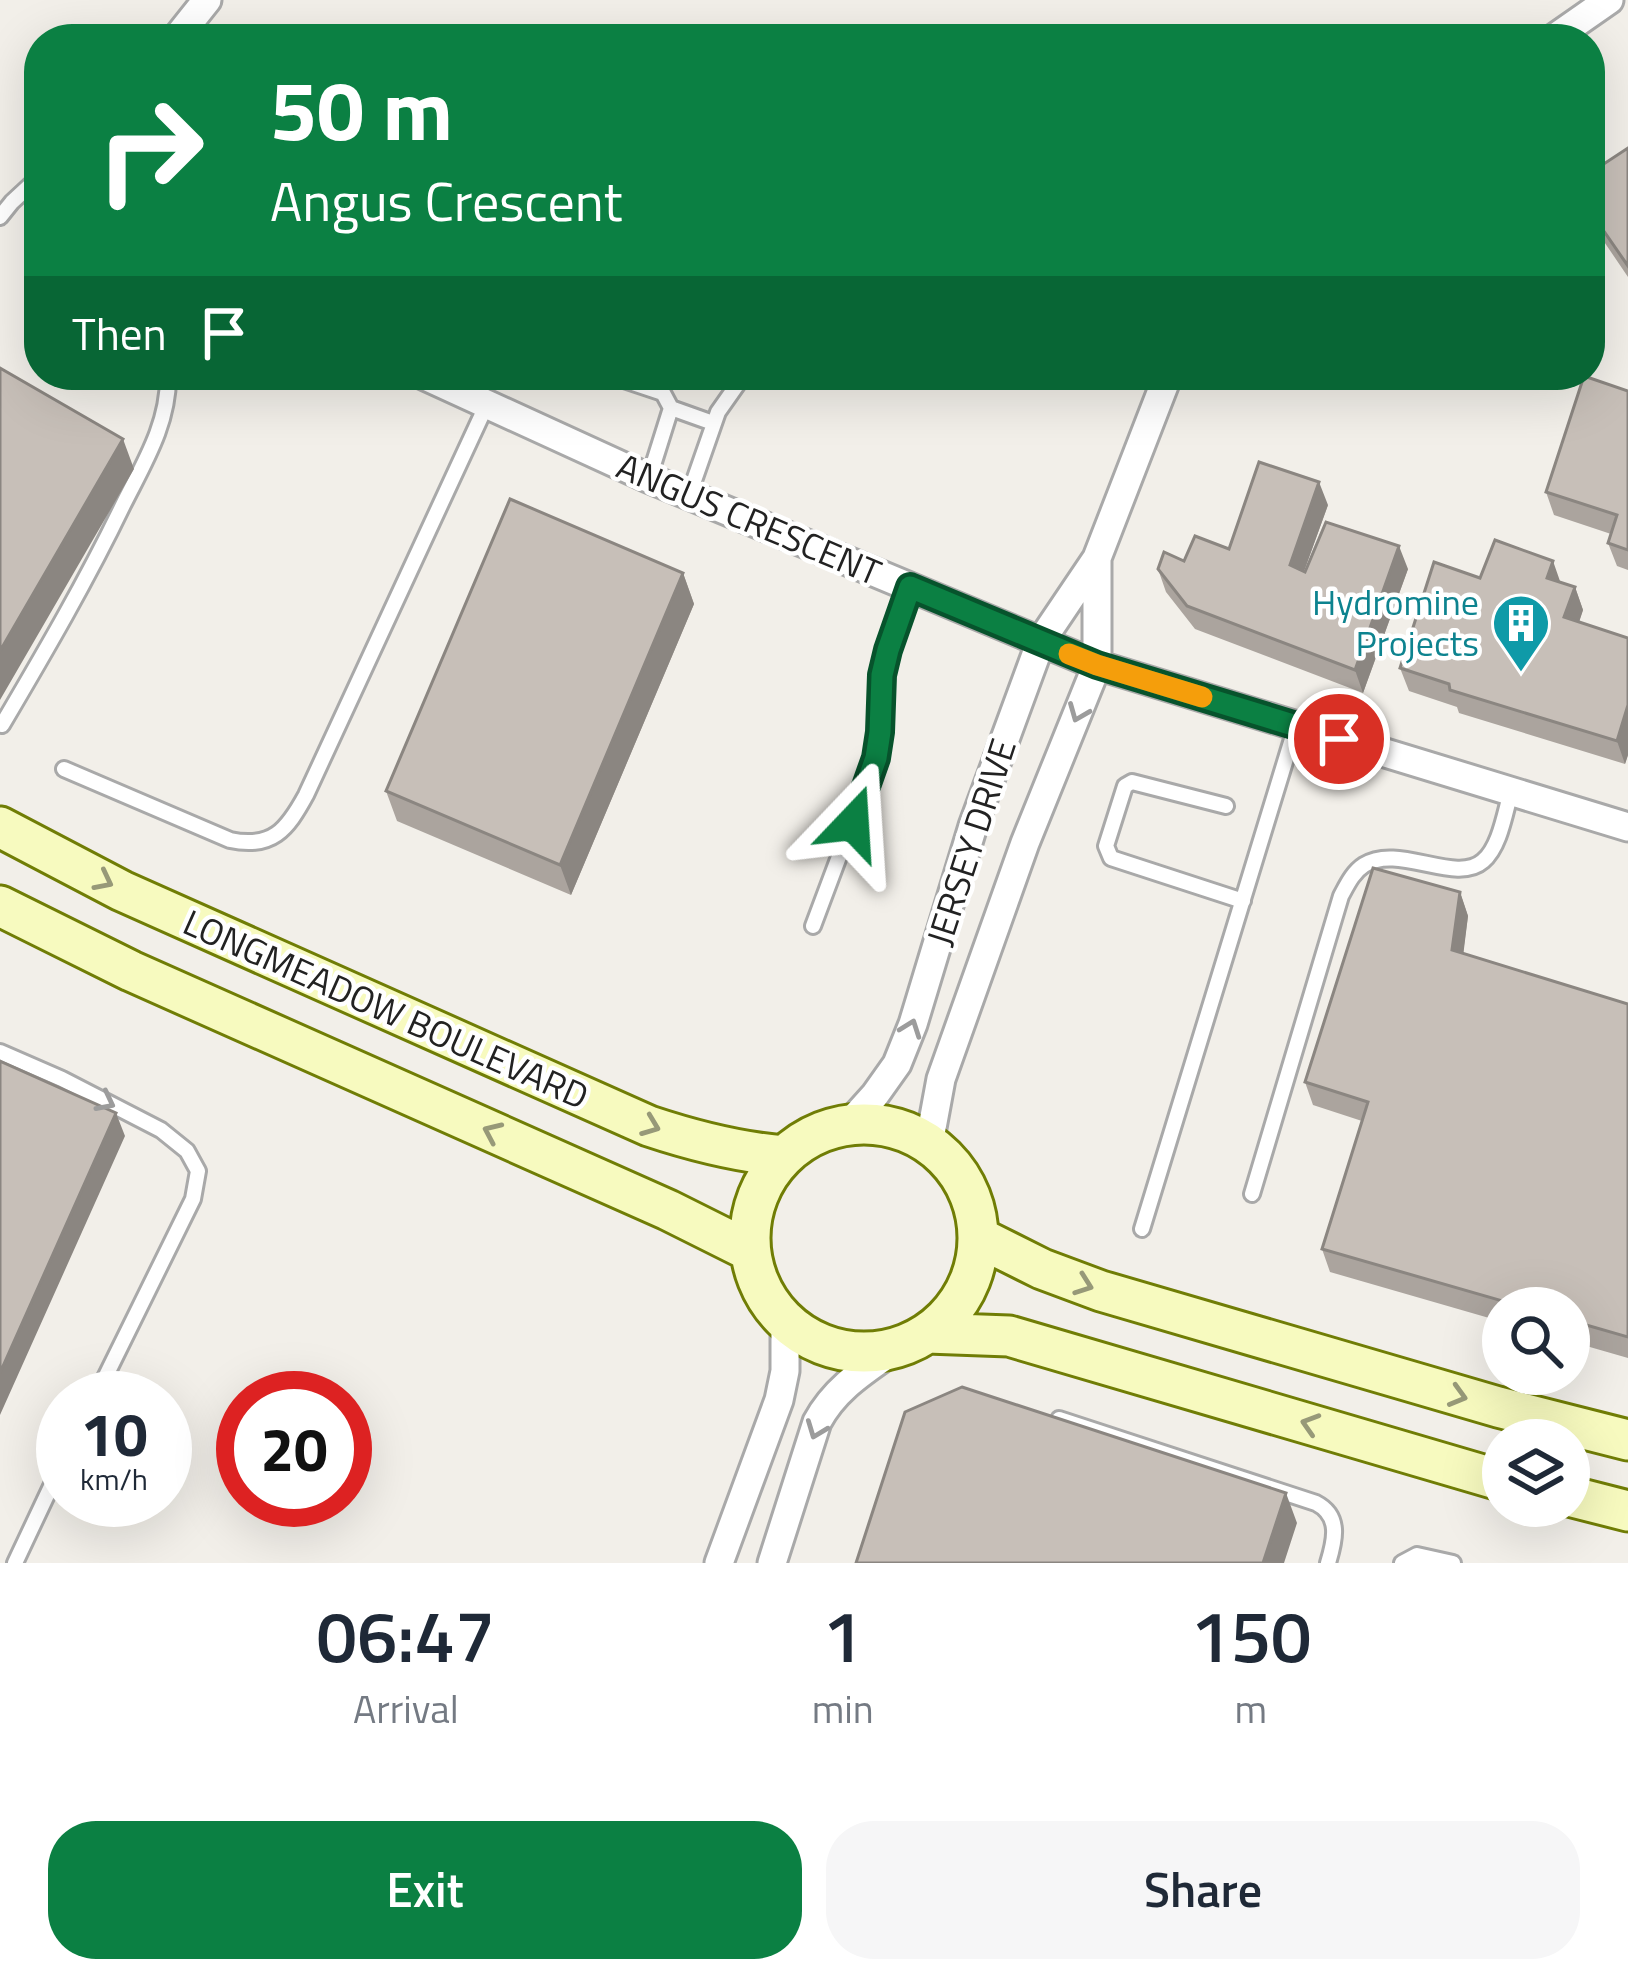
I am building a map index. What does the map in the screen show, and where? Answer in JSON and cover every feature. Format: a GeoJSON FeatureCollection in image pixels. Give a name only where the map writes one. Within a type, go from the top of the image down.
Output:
{"type":"FeatureCollection","features":[{"type":"Feature","properties":{"kind":"main road","name":"LONGMEADOW BOULEVARD"},"geometry":{"type":"LineString","coordinates":[[0,827],[141,900],[649,1126],[699,1143],[784,1156]]}},
{"type":"Feature","properties":{"kind":"main road","name":"LONGMEADOW BOULEVARD"},"geometry":{"type":"LineString","coordinates":[[0,905],[131,971],[750,1251]]}},
{"type":"Feature","properties":{"kind":"main road"},"geometry":{"type":"LineString","coordinates":[[911,1341],[948,1315],[975,1265],[978,1237],[964,1184],[929,1144],[904,1131],[876,1124],[824,1131],[784,1156],[768,1176],[757,1200],[750,1251],[768,1301],[784,1322],[817,1343],[856,1353],[911,1341],[1009,1336],[1482,1474]]}},
{"type":"Feature","properties":{"kind":"main road"},"geometry":{"type":"LineString","coordinates":[[978,1237],[1101,1291],[1475,1401],[1628,1440]]}},
{"type":"Feature","properties":{"kind":"main road"},"geometry":{"type":"LineString","coordinates":[[1590,1501],[1628,1511]]}},
{"type":"Feature","properties":{"kind":"street"},"geometry":{"type":"LineString","coordinates":[[188,24],[207,0]]}},
{"type":"Feature","properties":{"kind":"street"},"geometry":{"type":"LineString","coordinates":[[1575,24],[1609,0]]}},
{"type":"Feature","properties":{"kind":"street","name":"ANGUS CRESCENT"},"geometry":{"type":"LineString","coordinates":[[453,390],[648,478],[1097,665],[1628,827]]}},
{"type":"Feature","properties":{"kind":"street","name":"JERSEY DRIVE"},"geometry":{"type":"LineString","coordinates":[[848,1125],[897,1064],[973,826],[1041,641],[1097,558],[1162,390]]}},
{"type":"Feature","properties":{"kind":"street","name":"JERSEY DRIVE"},"geometry":{"type":"LineString","coordinates":[[929,1144],[941,1079],[1025,843],[1097,665],[1097,558]]}},
{"type":"Feature","properties":{"kind":"street"},"geometry":{"type":"LineString","coordinates":[[719,1563],[779,1400],[784,1322]]}},
{"type":"Feature","properties":{"kind":"street"},"geometry":{"type":"LineString","coordinates":[[772,1563],[817,1421],[828,1402],[911,1341]]}},
{"type":"Feature","properties":{"kind":"lane"},"geometry":{"type":"LineString","coordinates":[[0,218],[24,191]]}},
{"type":"Feature","properties":{"kind":"lane"},"geometry":{"type":"LineString","coordinates":[[2,725],[88,578],[160,430],[169,390]]}},
{"type":"Feature","properties":{"kind":"lane"},"geometry":{"type":"LineString","coordinates":[[648,478],[671,408],[664,393],[655,390]]}},
{"type":"Feature","properties":{"kind":"lane"},"geometry":{"type":"LineString","coordinates":[[688,495],[713,423],[733,390]]}},
{"type":"Feature","properties":{"kind":"lane"},"geometry":{"type":"LineString","coordinates":[[64,769],[230,840],[248,844],[276,834],[293,819],[306,795],[486,406]]}},
{"type":"Feature","properties":{"kind":"lane"},"geometry":{"type":"LineString","coordinates":[[671,408],[713,423]]}},
{"type":"Feature","properties":{"kind":"lane"},"geometry":{"type":"LineString","coordinates":[[812,926],[876,758],[882,675],[910,587]]}},
{"type":"Feature","properties":{"kind":"lane"},"geometry":{"type":"LineString","coordinates":[[1142,1229],[1296,726]]}},
{"type":"Feature","properties":{"kind":"lane"},"geometry":{"type":"LineString","coordinates":[[1226,806],[1132,782],[1125,786],[1106,846],[1111,857],[1243,901]]}},
{"type":"Feature","properties":{"kind":"lane"},"geometry":{"type":"LineString","coordinates":[[1252,1194],[1341,896],[1352,878],[1365,865],[1382,859],[1465,869],[1480,864],[1490,853],[1511,791]]}},
{"type":"Feature","properties":{"kind":"lane"},"geometry":{"type":"LineString","coordinates":[[0,1052],[161,1130],[187,1151],[198,1171],[193,1198],[108,1371]]}},
{"type":"Feature","properties":{"kind":"lane"},"geometry":{"type":"LineString","coordinates":[[1049,1416],[1327,1508],[1335,1529],[1328,1563]]}},
{"type":"Feature","properties":{"kind":"lane"},"geometry":{"type":"LineString","coordinates":[[15,1563],[36,1518]]}},
{"type":"Feature","properties":{"kind":"lane"},"geometry":{"type":"LineString","coordinates":[[1402,1563],[1417,1555],[1453,1563]]}},
{"type":"Feature","properties":{"kind":"building"},"geometry":{"type":"Polygon","coordinates":[[[1628,148],[1628,266],[1605,233],[1605,163],[1628,148]]]}},
{"type":"Feature","properties":{"kind":"building"},"geometry":{"type":"Polygon","coordinates":[[[0,368],[24,382],[24,390],[38,390],[123,439],[0,651],[0,368]]]}},
{"type":"Feature","properties":{"kind":"building"},"geometry":{"type":"Polygon","coordinates":[[[1605,383],[1628,391],[1628,550],[1608,543],[1617,515],[1546,492],[1579,390],[1605,390],[1605,383]]]}},
{"type":"Feature","properties":{"kind":"building"},"geometry":{"type":"Polygon","coordinates":[[[1259,462],[1319,482],[1290,565],[1305,572],[1326,522],[1399,546],[1355,670],[1187,606],[1158,569],[1164,552],[1184,561],[1195,536],[1229,549],[1259,462]]]}},
{"type":"Feature","properties":{"kind":"building"},"geometry":{"type":"Polygon","coordinates":[[[510,499],[683,573],[560,865],[386,791],[510,499]]]}},
{"type":"Feature","properties":{"kind":"building","name":"Hydromine Projects"},"geometry":{"type":"Polygon","coordinates":[[[1495,540],[1553,561],[1547,578],[1575,587],[1564,617],[1628,638],[1628,705],[1617,741],[1450,690],[1449,684],[1400,668],[1434,562],[1480,578],[1495,540]]]}},
{"type":"Feature","properties":{"kind":"building"},"geometry":{"type":"Polygon","coordinates":[[[1373,868],[1460,892],[1452,950],[1628,1004],[1628,1337],[1590,1326],[1590,1287],[1482,1287],[1482,1295],[1322,1249],[1368,1102],[1305,1082],[1373,868]]]}},
{"type":"Feature","properties":{"kind":"building"},"geometry":{"type":"Polygon","coordinates":[[[0,1061],[116,1113],[0,1373],[0,1061]]]}},
{"type":"Feature","properties":{"kind":"building"},"geometry":{"type":"Polygon","coordinates":[[[962,1387],[1286,1493],[1263,1563],[856,1563],[905,1412],[962,1387]]]}},
{"type":"Feature","properties":{"kind":"slow traffic"},"geometry":{"type":"LineString","coordinates":[[1069,654],[1202,697]]}},
{"type":"Feature","properties":{"kind":"place","name":"Hydromine Projects"},"geometry":{"type":"Point","coordinates":[1521,674]}},
{"type":"Feature","properties":{"kind":"route"},"geometry":{"type":"LineString","coordinates":[[853,823],[876,758],[882,675],[910,587],[1097,665],[1339,739]]}}]}
